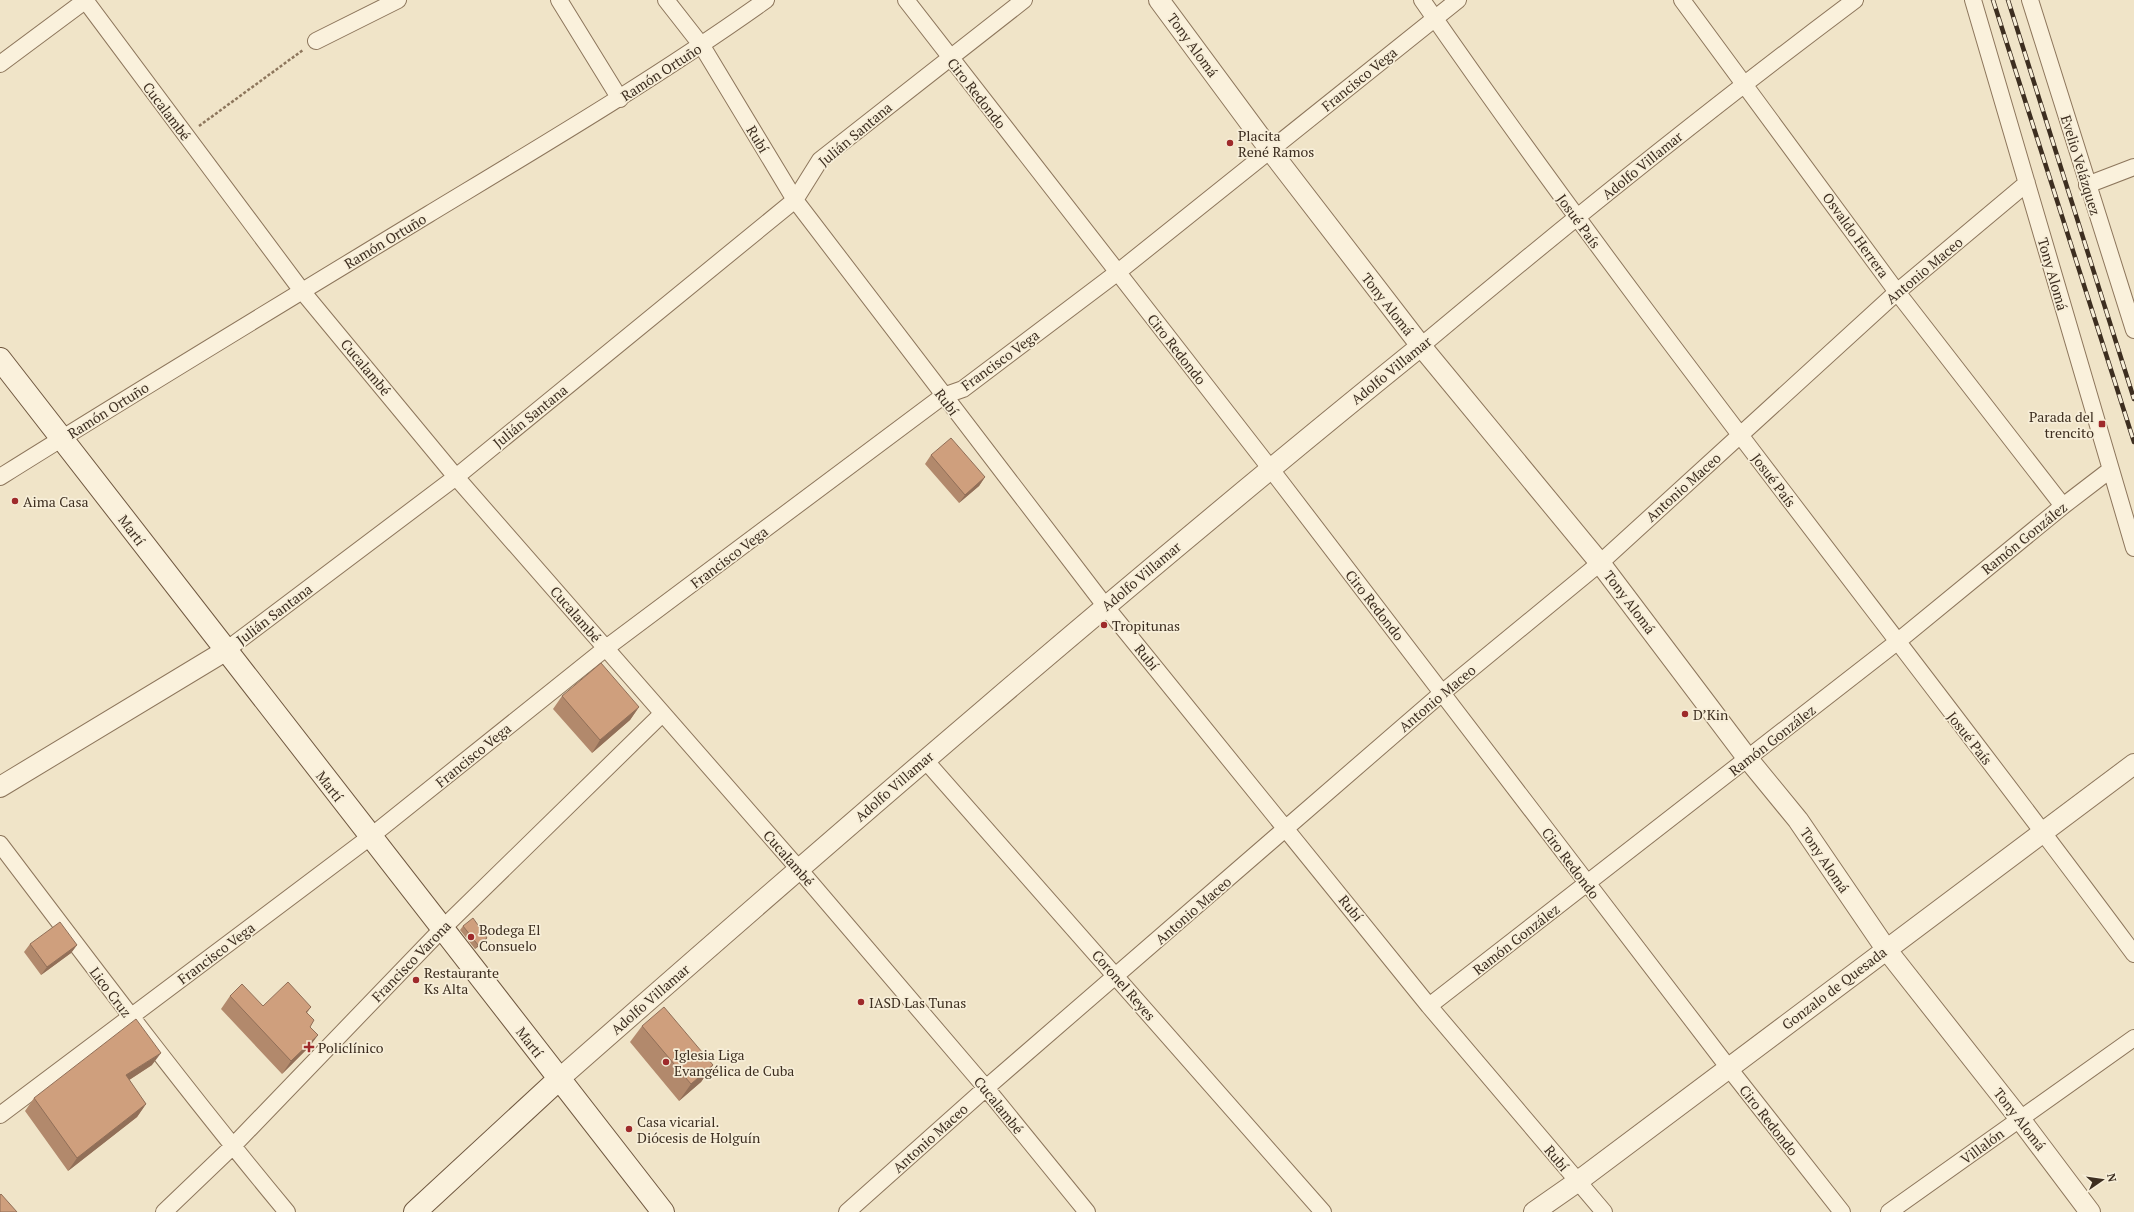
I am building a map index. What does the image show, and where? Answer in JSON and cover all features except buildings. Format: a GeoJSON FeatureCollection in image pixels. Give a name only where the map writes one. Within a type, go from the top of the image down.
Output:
{"type":"FeatureCollection","features":[{"type":"Feature","properties":{"kind":"main road","name":"Martí"},"geometry":{"type":"LineString","coordinates":[[0,359],[225,652],[663,1212]]}},
{"type":"Feature","properties":{"kind":"main road","name":"Adolfo Villamar"},"geometry":{"type":"LineString","coordinates":[[415,1212],[559,1080]]}},
{"type":"Feature","properties":{"kind":"street"},"geometry":{"type":"LineString","coordinates":[[0,64],[85,0]]}},
{"type":"Feature","properties":{"kind":"street","name":"Cucalambé"},"geometry":{"type":"LineString","coordinates":[[85,0],[302,291],[456,477],[798,868],[986,1088],[1087,1212]]}},
{"type":"Feature","properties":{"kind":"street"},"geometry":{"type":"LineString","coordinates":[[316,41],[398,0]]}},
{"type":"Feature","properties":{"kind":"street"},"geometry":{"type":"LineString","coordinates":[[559,0],[620,99]]}},
{"type":"Feature","properties":{"kind":"street","name":"Rubí"},"geometry":{"type":"LineString","coordinates":[[666,0],[702,46],[795,200],[943,396],[1106,607],[1287,828],[1429,1006],[1604,1212]]}},
{"type":"Feature","properties":{"kind":"street","name":"Ramón Ortuño"},"geometry":{"type":"LineString","coordinates":[[0,478],[62,438],[302,291],[620,99],[702,46],[766,0]]}},
{"type":"Feature","properties":{"kind":"street","name":"Ciro Redondo"},"geometry":{"type":"LineString","coordinates":[[906,0],[1270,468],[1728,1068],[1842,1212]]}},
{"type":"Feature","properties":{"kind":"street","name":"Julián Santana"},"geometry":{"type":"LineString","coordinates":[[0,787],[225,652],[456,477],[795,200],[820,160],[1024,0]]}},
{"type":"Feature","properties":{"kind":"street","name":"Tony Alomá"},"geometry":{"type":"LineString","coordinates":[[1159,0],[1270,150],[1421,346],[1600,563],[1748,759],[1798,820],[1886,949],[2020,1118],[2090,1212]]}},
{"type":"Feature","properties":{"kind":"street","name":"Josué País"},"geometry":{"type":"LineString","coordinates":[[1422,0],[1576,217],[1740,436],[2044,832],[2134,954]]}},
{"type":"Feature","properties":{"kind":"street","name":"Francisco Vega"},"geometry":{"type":"LineString","coordinates":[[0,1115],[370,837],[606,648],[943,396],[963,389],[1118,272],[1458,0]]}},
{"type":"Feature","properties":{"kind":"street","name":"Osvaldo Herrera"},"geometry":{"type":"LineString","coordinates":[[1682,0],[1898,292],[2063,506]]}},
{"type":"Feature","properties":{"kind":"street","name":"Adolfo Villamar"},"geometry":{"type":"LineString","coordinates":[[559,1080],[798,868],[1270,468],[1421,346],[1576,217],[1744,83],[1855,0]]}},
{"type":"Feature","properties":{"kind":"street","name":"Tony Alomá"},"geometry":{"type":"LineString","coordinates":[[1973,0],[2134,548]]}},
{"type":"Feature","properties":{"kind":"street","name":"Evelio Velázquez"},"geometry":{"type":"LineString","coordinates":[[2030,0],[2087,185],[2129,297],[2134,330]]}},
{"type":"Feature","properties":{"kind":"street"},"geometry":{"type":"LineString","coordinates":[[2087,185],[2134,167]]}},
{"type":"Feature","properties":{"kind":"street","name":"Antonio Maceo"},"geometry":{"type":"LineString","coordinates":[[847,1212],[986,1088],[1442,693],[1600,563],[1898,292],[2027,183]]}},
{"type":"Feature","properties":{"kind":"street","name":"Ramón González"},"geometry":{"type":"LineString","coordinates":[[1429,1006],[1897,642],[2063,506],[2110,470]]}},
{"type":"Feature","properties":{"kind":"street","name":"Francisco Varona"},"geometry":{"type":"LineString","coordinates":[[164,1212],[232,1147],[442,929],[662,714]]}},
{"type":"Feature","properties":{"kind":"street","name":"Coronel Reyes"},"geometry":{"type":"LineString","coordinates":[[925,760],[1323,1212]]}},
{"type":"Feature","properties":{"kind":"street","name":"Gonzalo de Quesada"},"geometry":{"type":"LineString","coordinates":[[1534,1212],[1577,1182],[2134,764]]}},
{"type":"Feature","properties":{"kind":"street","name":"Lico Cruz"},"geometry":{"type":"LineString","coordinates":[[0,844],[130,1017],[232,1147],[287,1212]]}},
{"type":"Feature","properties":{"kind":"street","name":"Villalón"},"geometry":{"type":"LineString","coordinates":[[1889,1212],[2134,1038]]}},
{"type":"Feature","properties":{"kind":"path"},"geometry":{"type":"LineString","coordinates":[[186,136],[316,41]]}},
{"type":"Feature","properties":{"kind":"railway"},"geometry":{"type":"LineString","coordinates":[[1993,0],[2134,442]]}},
{"type":"Feature","properties":{"kind":"railway"},"geometry":{"type":"LineString","coordinates":[[2008,0],[2134,399]]}},
{"type":"Feature","properties":{"kind":"place","name":"Placita René Ramos"},"geometry":{"type":"Point","coordinates":[1230,143]}},
{"type":"Feature","properties":{"kind":"place","name":"Parada del trencito"},"geometry":{"type":"Point","coordinates":[2102,424]}},
{"type":"Feature","properties":{"kind":"place","name":"Aima Casa"},"geometry":{"type":"Point","coordinates":[15,501]}},
{"type":"Feature","properties":{"kind":"place","name":"Tropitunas"},"geometry":{"type":"Point","coordinates":[1104,625]}},
{"type":"Feature","properties":{"kind":"place","name":"D’Kin"},"geometry":{"type":"Point","coordinates":[1685,714]}},
{"type":"Feature","properties":{"kind":"place","name":"Bodega El Consuelo"},"geometry":{"type":"Point","coordinates":[471,937]}},
{"type":"Feature","properties":{"kind":"place","name":"Restaurante Ks Alta"},"geometry":{"type":"Point","coordinates":[416,980]}},
{"type":"Feature","properties":{"kind":"place","name":"IASD Las Tunas"},"geometry":{"type":"Point","coordinates":[861,1002]}},
{"type":"Feature","properties":{"kind":"place","name":"Policlínico"},"geometry":{"type":"Point","coordinates":[309,1047]}},
{"type":"Feature","properties":{"kind":"place","name":"Iglesia Liga Evangélica de Cuba"},"geometry":{"type":"Point","coordinates":[666,1062]}},
{"type":"Feature","properties":{"kind":"place","name":"Casa vicarial. Diócesis de Holguín"},"geometry":{"type":"Point","coordinates":[629,1129]}}]}
